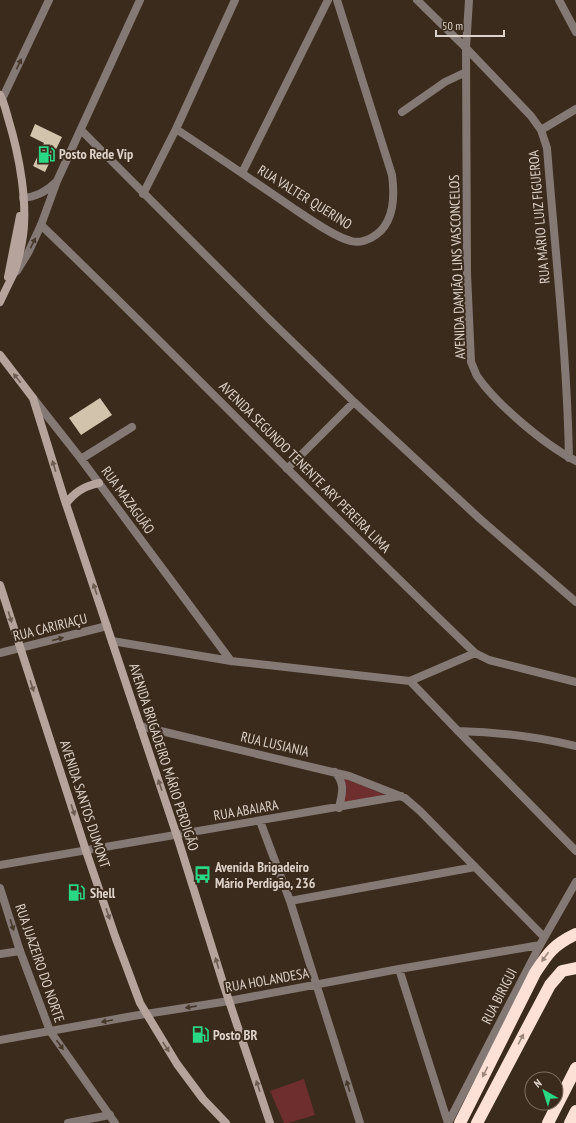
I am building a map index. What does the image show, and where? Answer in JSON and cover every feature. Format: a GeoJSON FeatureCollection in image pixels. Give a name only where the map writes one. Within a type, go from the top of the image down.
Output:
{"type":"FeatureCollection","features":[{"type":"Feature","properties":{"kind":"highway"},"geometry":{"type":"LineString","coordinates":[[460,1123],[535,973],[547,954],[557,945],[576,934]]}},
{"type":"Feature","properties":{"kind":"highway"},"geometry":{"type":"LineString","coordinates":[[477,1123],[550,984],[562,971],[570,968],[576,968]]}},
{"type":"Feature","properties":{"kind":"highway"},"geometry":{"type":"LineString","coordinates":[[548,1123],[576,1068]]}},
{"type":"Feature","properties":{"kind":"highway"},"geometry":{"type":"LineString","coordinates":[[570,1123],[576,1111]]}},
{"type":"Feature","properties":{"kind":"main road"},"geometry":{"type":"LineString","coordinates":[[1,97],[13,135],[23,198],[24,228],[13,276],[7,284]]}},
{"type":"Feature","properties":{"kind":"main road"},"geometry":{"type":"LineString","coordinates":[[0,302],[7,284],[23,198]]}},
{"type":"Feature","properties":{"kind":"main road","name":"RUA MAZAGUÃO"},"geometry":{"type":"LineString","coordinates":[[0,356],[33,398]]}},
{"type":"Feature","properties":{"kind":"main road","name":"AVENIDA BRIGADEIRO MÁRIO PERDIGÃO"},"geometry":{"type":"LineString","coordinates":[[33,398],[66,504],[177,836],[229,1001],[270,1123]]}},
{"type":"Feature","properties":{"kind":"main road"},"geometry":{"type":"LineString","coordinates":[[66,504],[75,493],[90,485],[99,483]]}},
{"type":"Feature","properties":{"kind":"main road","name":"AVENIDA SANTOS DUMONT"},"geometry":{"type":"LineString","coordinates":[[0,585],[86,851],[140,1003],[177,1064],[203,1099],[226,1123]]}},
{"type":"Feature","properties":{"kind":"street"},"geometry":{"type":"LineString","coordinates":[[1,97],[49,0]]}},
{"type":"Feature","properties":{"kind":"street"},"geometry":{"type":"LineString","coordinates":[[13,276],[28,253],[42,225],[57,181],[140,0]]}},
{"type":"Feature","properties":{"kind":"street"},"geometry":{"type":"LineString","coordinates":[[144,194],[176,129],[235,0]]}},
{"type":"Feature","properties":{"kind":"street"},"geometry":{"type":"LineString","coordinates":[[242,173],[328,0]]}},
{"type":"Feature","properties":{"kind":"street","name":"RUA VALTER QUERINO"},"geometry":{"type":"LineString","coordinates":[[176,129],[309,219],[335,234],[351,241],[364,241],[377,235],[386,225],[394,193],[392,176],[337,0]]}},
{"type":"Feature","properties":{"kind":"street","name":"RUA MÁRIO LUIZ FIGUEROA"},"geometry":{"type":"LineString","coordinates":[[417,0],[466,48],[531,116],[541,130],[547,148],[560,304],[568,426],[572,459]]}},
{"type":"Feature","properties":{"kind":"street","name":"AVENIDA DAMIÃO LINS VASCONCELOS"},"geometry":{"type":"LineString","coordinates":[[469,0],[466,48],[467,274],[471,362],[476,374],[504,405],[544,440],[572,459]]}},
{"type":"Feature","properties":{"kind":"street"},"geometry":{"type":"LineString","coordinates":[[559,0],[576,32]]}},
{"type":"Feature","properties":{"kind":"street"},"geometry":{"type":"LineString","coordinates":[[402,112],[445,82],[466,72]]}},
{"type":"Feature","properties":{"kind":"street"},"geometry":{"type":"LineString","coordinates":[[541,130],[576,109]]}},
{"type":"Feature","properties":{"kind":"street"},"geometry":{"type":"LineString","coordinates":[[81,130],[354,402],[480,519],[576,602]]}},
{"type":"Feature","properties":{"kind":"street"},"geometry":{"type":"LineString","coordinates":[[23,198],[41,193],[57,181]]}},
{"type":"Feature","properties":{"kind":"street","name":"AVENIDA SEGUNDO TENENTE ARY PEREIRA LIMA"},"geometry":{"type":"LineString","coordinates":[[42,225],[287,469],[475,653],[489,660],[576,682]]}},
{"type":"Feature","properties":{"kind":"street","name":"RUA MAZAGUÃO"},"geometry":{"type":"LineString","coordinates":[[33,398],[82,459],[232,661]]}},
{"type":"Feature","properties":{"kind":"street"},"geometry":{"type":"LineString","coordinates":[[287,469],[354,402]]}},
{"type":"Feature","properties":{"kind":"street"},"geometry":{"type":"LineString","coordinates":[[82,459],[132,427]]}},
{"type":"Feature","properties":{"kind":"street","name":"RUA CARIRIAÇU"},"geometry":{"type":"LineString","coordinates":[[0,653],[107,626]]}},
{"type":"Feature","properties":{"kind":"street"},"geometry":{"type":"LineString","coordinates":[[112,641],[232,661],[410,680],[475,653]]}},
{"type":"Feature","properties":{"kind":"street"},"geometry":{"type":"LineString","coordinates":[[410,680],[576,851]]}},
{"type":"Feature","properties":{"kind":"street","name":"RUA LUSIANIA"},"geometry":{"type":"LineString","coordinates":[[140,726],[336,772],[402,796],[414,804],[544,936]]}},
{"type":"Feature","properties":{"kind":"street"},"geometry":{"type":"LineString","coordinates":[[458,731],[512,734],[546,739],[576,746]]}},
{"type":"Feature","properties":{"kind":"street"},"geometry":{"type":"LineString","coordinates":[[336,772],[343,785],[339,808]]}},
{"type":"Feature","properties":{"kind":"street","name":"RUA ABAIARA"},"geometry":{"type":"LineString","coordinates":[[0,865],[177,836],[260,820],[339,808],[402,796]]}},
{"type":"Feature","properties":{"kind":"street"},"geometry":{"type":"LineString","coordinates":[[260,820],[290,901],[360,1123]]}},
{"type":"Feature","properties":{"kind":"street"},"geometry":{"type":"LineString","coordinates":[[290,901],[475,867]]}},
{"type":"Feature","properties":{"kind":"street","name":"RUA BIRIGUI"},"geometry":{"type":"LineString","coordinates":[[448,1123],[544,936],[576,882]]}},
{"type":"Feature","properties":{"kind":"street","name":"RUA JUAZEIRO DO NORTE"},"geometry":{"type":"LineString","coordinates":[[0,888],[20,951],[50,1031],[115,1123]]}},
{"type":"Feature","properties":{"kind":"street","name":"RUA HOLANDESA"},"geometry":{"type":"LineString","coordinates":[[0,1040],[229,1001],[399,969],[540,945]]}},
{"type":"Feature","properties":{"kind":"street"},"geometry":{"type":"LineString","coordinates":[[0,954],[20,951]]}},
{"type":"Feature","properties":{"kind":"street"},"geometry":{"type":"LineString","coordinates":[[399,969],[448,1123]]}},
{"type":"Feature","properties":{"kind":"street"},"geometry":{"type":"LineString","coordinates":[[68,1123],[110,1115]]}},
{"type":"Feature","properties":{"kind":"shaded area"},"geometry":{"type":"Polygon","coordinates":[[[341,777],[388,796],[340,805],[346,794],[347,788],[341,777]]]}},
{"type":"Feature","properties":{"kind":"shaded area"},"geometry":{"type":"Polygon","coordinates":[[[304,1079],[315,1115],[284,1123],[270,1091],[304,1079]]]}},
{"type":"Feature","properties":{"kind":"building","name":"Posto Rede Vip"},"geometry":{"type":"Polygon","coordinates":[[[35,124],[62,137],[45,172],[33,166],[44,143],[30,136],[35,124]]]}},
{"type":"Feature","properties":{"kind":"building"},"geometry":{"type":"Polygon","coordinates":[[[100,398],[112,415],[81,435],[69,418],[100,398]]]}},
{"type":"Feature","properties":{"kind":"place","name":"Posto Rede Vip"},"geometry":{"type":"Point","coordinates":[46,154]}},
{"type":"Feature","properties":{"kind":"place","name":"Avenida Brigadeiro Mário Perdigão, 236"},"geometry":{"type":"Point","coordinates":[202,875]}},
{"type":"Feature","properties":{"kind":"place","name":"Shell"},"geometry":{"type":"Point","coordinates":[77,893]}},
{"type":"Feature","properties":{"kind":"place","name":"Posto BR"},"geometry":{"type":"Point","coordinates":[200,1035]}}]}
